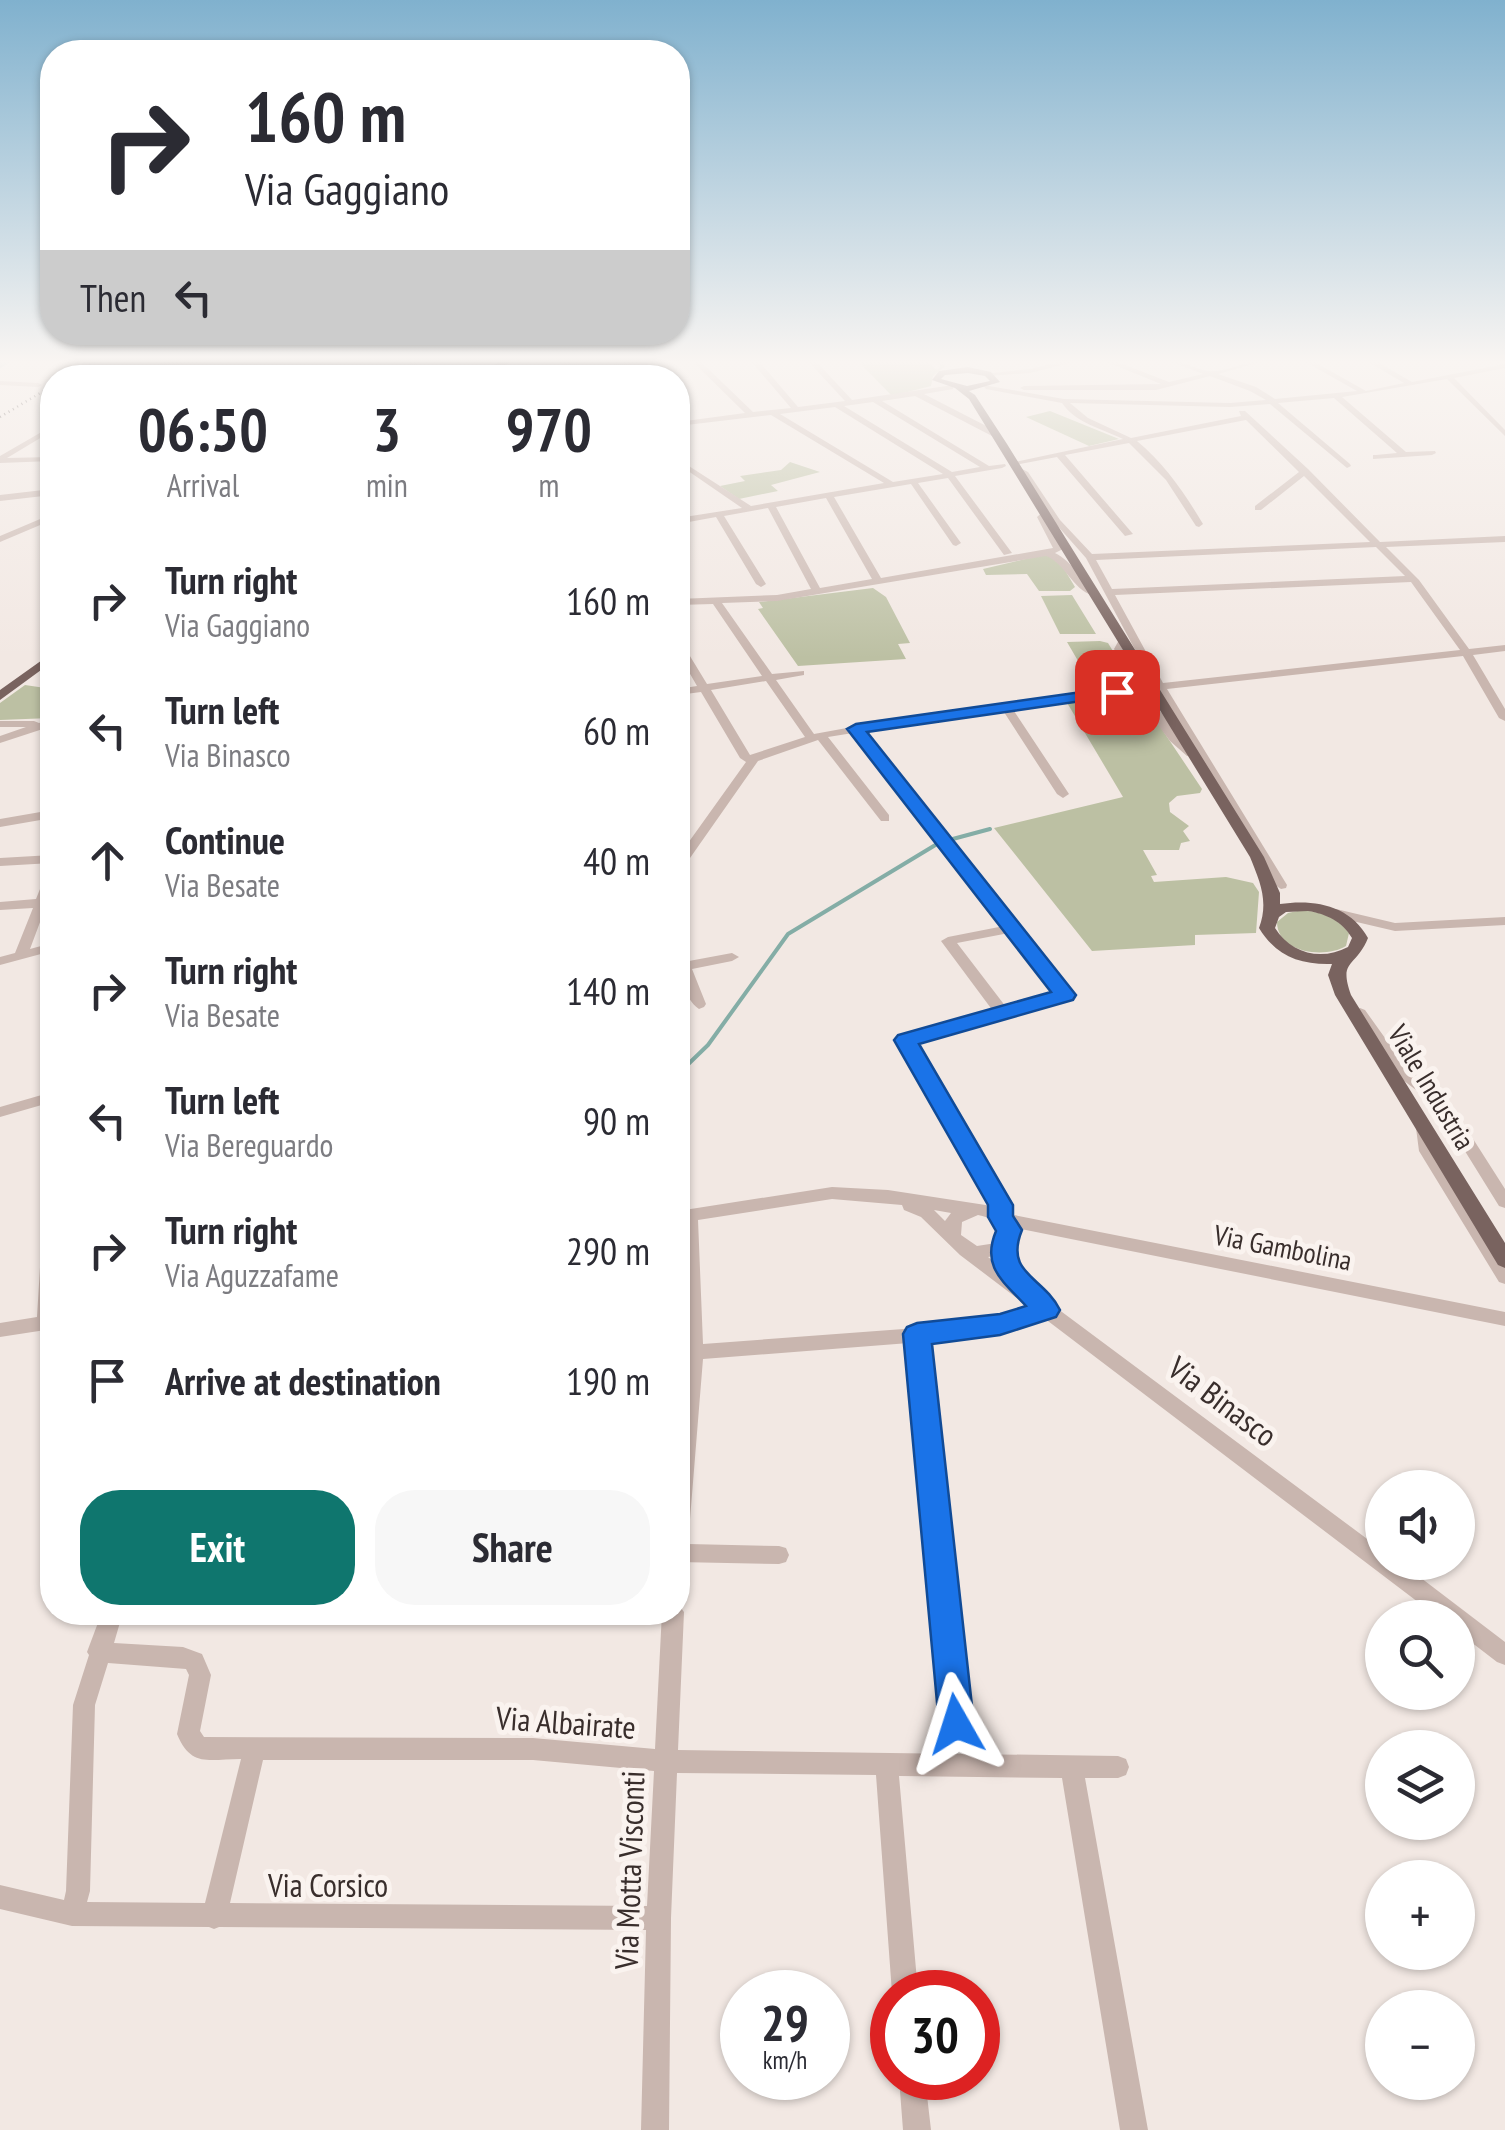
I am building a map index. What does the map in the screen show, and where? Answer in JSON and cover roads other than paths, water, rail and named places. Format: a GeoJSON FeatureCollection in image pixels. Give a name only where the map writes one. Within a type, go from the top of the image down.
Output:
{"type":"FeatureCollection","features":[{"type":"Feature","properties":{"kind":"main road"},"geometry":{"type":"LineString","coordinates":[[1012,459],[1122,642],[1154,687]]}},
{"type":"Feature","properties":{"kind":"main road"},"geometry":{"type":"LineString","coordinates":[[0,687],[40,657]]}},
{"type":"Feature","properties":{"kind":"main road"},"geometry":{"type":"LineString","coordinates":[[0,696],[40,666]]}},
{"type":"Feature","properties":{"kind":"main road","name":"Viale Industria"},"geometry":{"type":"LineString","coordinates":[[1154,687],[1256,857],[1272,893],[1272,914],[1267,923],[1272,938],[1298,955],[1343,995],[1505,1260]]}},
{"type":"Feature","properties":{"kind":"main road","name":"Viale Industria"},"geometry":{"type":"LineString","coordinates":[[1256,857],[1281,886],[1356,929],[1355,950]]}},
{"type":"Feature","properties":{"kind":"main road"},"geometry":{"type":"LineString","coordinates":[[1272,914],[1291,907],[1325,910]]}},
{"type":"Feature","properties":{"kind":"main road"},"geometry":{"type":"LineString","coordinates":[[1298,955],[1325,960],[1355,950]]}},
{"type":"Feature","properties":{"kind":"main road"},"geometry":{"type":"LineString","coordinates":[[1343,995],[1336,975],[1340,964],[1355,950]]}},
{"type":"Feature","properties":{"kind":"street"},"geometry":{"type":"LineString","coordinates":[[0,460],[31,459]]}},
{"type":"Feature","properties":{"kind":"street"},"geometry":{"type":"LineString","coordinates":[[850,459],[891,484]]}},
{"type":"Feature","properties":{"kind":"street"},"geometry":{"type":"LineString","coordinates":[[925,459],[949,474],[1007,553]]}},
{"type":"Feature","properties":{"kind":"street"},"geometry":{"type":"LineString","coordinates":[[972,459],[986,468]]}},
{"type":"Feature","properties":{"kind":"street"},"geometry":{"type":"LineString","coordinates":[[1002,466],[1006,464],[1004,459]]}},
{"type":"Feature","properties":{"kind":"street"},"geometry":{"type":"LineString","coordinates":[[1016,466],[1039,459]]}},
{"type":"Feature","properties":{"kind":"street"},"geometry":{"type":"LineString","coordinates":[[1063,459],[1128,534]]}},
{"type":"Feature","properties":{"kind":"street"},"geometry":{"type":"LineString","coordinates":[[1149,459],[1178,488],[1200,524]]}},
{"type":"Feature","properties":{"kind":"street"},"geometry":{"type":"LineString","coordinates":[[1293,459],[1413,579],[1467,653],[1505,718]]}},
{"type":"Feature","properties":{"kind":"street"},"geometry":{"type":"LineString","coordinates":[[1339,459],[1347,466]]}},
{"type":"Feature","properties":{"kind":"street"},"geometry":{"type":"LineString","coordinates":[[690,519],[1002,466],[1011,469],[1026,492],[1034,496]]}},
{"type":"Feature","properties":{"kind":"street"},"geometry":{"type":"LineString","coordinates":[[1016,466],[1026,474],[1057,522],[1090,557],[1154,687],[1505,648]]}},
{"type":"Feature","properties":{"kind":"street"},"geometry":{"type":"LineString","coordinates":[[690,469],[748,507]]}},
{"type":"Feature","properties":{"kind":"street"},"geometry":{"type":"LineString","coordinates":[[1258,508],[1305,471]]}},
{"type":"Feature","properties":{"kind":"street"},"geometry":{"type":"LineString","coordinates":[[913,480],[956,544]]}},
{"type":"Feature","properties":{"kind":"street"},"geometry":{"type":"LineString","coordinates":[[0,498],[40,493]]}},
{"type":"Feature","properties":{"kind":"street"},"geometry":{"type":"LineString","coordinates":[[828,494],[877,580]]}},
{"type":"Feature","properties":{"kind":"street"},"geometry":{"type":"LineString","coordinates":[[770,504],[816,590]]}},
{"type":"Feature","properties":{"kind":"street"},"geometry":{"type":"LineString","coordinates":[[718,513],[761,584]]}},
{"type":"Feature","properties":{"kind":"street"},"geometry":{"type":"LineString","coordinates":[[690,602],[816,590],[1046,553],[1058,549],[1041,517],[1045,513]]}},
{"type":"Feature","properties":{"kind":"street"},"geometry":{"type":"LineString","coordinates":[[0,539],[40,521]]}},
{"type":"Feature","properties":{"kind":"street"},"geometry":{"type":"LineString","coordinates":[[1090,557],[1505,539]]}},
{"type":"Feature","properties":{"kind":"street"},"geometry":{"type":"LineString","coordinates":[[1492,540],[1505,552]]}},
{"type":"Feature","properties":{"kind":"street"},"geometry":{"type":"LineString","coordinates":[[1046,553],[1066,560],[1082,588],[1094,594]]}},
{"type":"Feature","properties":{"kind":"street"},"geometry":{"type":"LineString","coordinates":[[1109,592],[1413,579]]}},
{"type":"Feature","properties":{"kind":"street"},"geometry":{"type":"LineString","coordinates":[[716,602],[815,736],[885,818]]}},
{"type":"Feature","properties":{"kind":"street"},"geometry":{"type":"LineString","coordinates":[[690,665],[746,758],[754,759],[815,736],[1140,686],[1119,649],[1122,642]]}},
{"type":"Feature","properties":{"kind":"street"},"geometry":{"type":"LineString","coordinates":[[690,690],[800,673]]}},
{"type":"Feature","properties":{"kind":"street","name":"Viale Industria"},"geometry":{"type":"LineString","coordinates":[[1154,687],[1281,886]]}},
{"type":"Feature","properties":{"kind":"street"},"geometry":{"type":"LineString","coordinates":[[1117,692],[1149,700],[1178,747],[1191,754]]}},
{"type":"Feature","properties":{"kind":"street"},"geometry":{"type":"LineString","coordinates":[[1004,705],[1063,794]]}},
{"type":"Feature","properties":{"kind":"street"},"geometry":{"type":"LineString","coordinates":[[0,724],[40,722]]}},
{"type":"Feature","properties":{"kind":"street"},"geometry":{"type":"LineString","coordinates":[[0,740],[40,726]]}},
{"type":"Feature","properties":{"kind":"street"},"geometry":{"type":"LineString","coordinates":[[856,729],[1065,995],[906,1040],[1000,1205],[1001,1218],[1009,1230],[1004,1246]]}},
{"type":"Feature","properties":{"kind":"street"},"geometry":{"type":"LineString","coordinates":[[690,848],[754,759]]}},
{"type":"Feature","properties":{"kind":"street"},"geometry":{"type":"LineString","coordinates":[[0,822],[40,816]]}},
{"type":"Feature","properties":{"kind":"street"},"geometry":{"type":"LineString","coordinates":[[0,862],[40,859]]}},
{"type":"Feature","properties":{"kind":"street"},"geometry":{"type":"LineString","coordinates":[[0,906],[40,903]]}},
{"type":"Feature","properties":{"kind":"street"},"geometry":{"type":"LineString","coordinates":[[21,955],[40,906]]}},
{"type":"Feature","properties":{"kind":"street"},"geometry":{"type":"LineString","coordinates":[[1325,910],[1395,927],[1505,921]]}},
{"type":"Feature","properties":{"kind":"street"},"geometry":{"type":"LineString","coordinates":[[1355,950],[1395,927]]}},
{"type":"Feature","properties":{"kind":"street"},"geometry":{"type":"LineString","coordinates":[[1004,1014],[948,941],[1014,928]]}},
{"type":"Feature","properties":{"kind":"street"},"geometry":{"type":"LineString","coordinates":[[0,962],[40,950]]}},
{"type":"Feature","properties":{"kind":"street"},"geometry":{"type":"LineString","coordinates":[[690,965],[732,956]]}},
{"type":"Feature","properties":{"kind":"street"},"geometry":{"type":"LineString","coordinates":[[690,981],[699,1004]]}},
{"type":"Feature","properties":{"kind":"street"},"geometry":{"type":"LineString","coordinates":[[1343,995],[1364,1016],[1400,1070],[1442,1102],[1505,1202]]}},
{"type":"Feature","properties":{"kind":"street"},"geometry":{"type":"LineString","coordinates":[[0,1112],[40,1100]]}},
{"type":"Feature","properties":{"kind":"street"},"geometry":{"type":"LineString","coordinates":[[1424,1128],[1427,1151],[1505,1277]]}},
{"type":"Feature","properties":{"kind":"street"},"geometry":{"type":"LineString","coordinates":[[960,1244],[950,1232],[954,1218],[974,1210],[988,1185]]}},
{"type":"Feature","properties":{"kind":"street","name":"Via Gambolina"},"geometry":{"type":"LineString","coordinates":[[690,1215],[832,1193],[888,1196],[974,1210],[1050,1229],[1505,1319]]}},
{"type":"Feature","properties":{"kind":"street","name":"Via Gambolina"},"geometry":{"type":"LineString","coordinates":[[888,1196],[927,1214],[960,1244],[985,1254],[1050,1229]]}},
{"type":"Feature","properties":{"kind":"street","name":"Via Binasco"},"geometry":{"type":"LineString","coordinates":[[960,1244],[1365,1548]]}},
{"type":"Feature","properties":{"kind":"street","name":"Via Binasco"},"geometry":{"type":"LineString","coordinates":[[1004,1246],[1007,1268],[1025,1290]]}},
{"type":"Feature","properties":{"kind":"street"},"geometry":{"type":"LineString","coordinates":[[690,1353],[917,1334],[1000,1324],[1047,1310]]}},
{"type":"Feature","properties":{"kind":"street"},"geometry":{"type":"LineString","coordinates":[[0,1330],[40,1324]]}},
{"type":"Feature","properties":{"kind":"street"},"geometry":{"type":"LineString","coordinates":[[917,1334],[956,1724]]}},
{"type":"Feature","properties":{"kind":"street"},"geometry":{"type":"LineString","coordinates":[[690,1550],[779,1555]]}},
{"type":"Feature","properties":{"kind":"street","name":"Via Binasco"},"geometry":{"type":"LineString","coordinates":[[1407,1580],[1433,1600]]}},
{"type":"Feature","properties":{"kind":"street"},"geometry":{"type":"LineString","coordinates":[[72,1914],[78,1891],[84,1705],[108,1625]]}},
{"type":"Feature","properties":{"kind":"street","name":"Via Motta Visconti"},"geometry":{"type":"LineString","coordinates":[[656,2130],[659,1918],[673,1625]]}},
{"type":"Feature","properties":{"kind":"street","name":"Via Binasco"},"geometry":{"type":"LineString","coordinates":[[1475,1632],[1505,1655]]}},
{"type":"Feature","properties":{"kind":"street","name":"Via Albairate"},"geometry":{"type":"LineString","coordinates":[[98,1652],[183,1657],[194,1662],[200,1674],[188,1734],[198,1748],[533,1749],[665,1761],[1118,1767]]}},
{"type":"Feature","properties":{"kind":"street"},"geometry":{"type":"LineString","coordinates":[[214,1917],[255,1747]]}},
{"type":"Feature","properties":{"kind":"street"},"geometry":{"type":"LineString","coordinates":[[887,1764],[904,1970]]}},
{"type":"Feature","properties":{"kind":"street"},"geometry":{"type":"LineString","coordinates":[[1072,1768],[1134,2130]]}},
{"type":"Feature","properties":{"kind":"street","name":"Via Corsico"},"geometry":{"type":"LineString","coordinates":[[0,1897],[72,1914],[659,1918]]}},
{"type":"Feature","properties":{"kind":"street"},"geometry":{"type":"LineString","coordinates":[[914,2100],[916,2130]]}},
{"type":"Feature","properties":{"kind":"waterway"},"geometry":{"type":"LineString","coordinates":[[949,840],[990,829]]}},
{"type":"Feature","properties":{"kind":"waterway"},"geometry":{"type":"LineString","coordinates":[[690,1062],[708,1045],[788,934],[942,841]]}}]}
